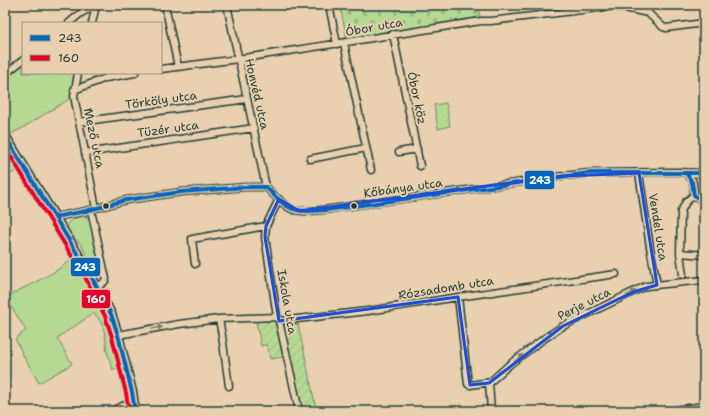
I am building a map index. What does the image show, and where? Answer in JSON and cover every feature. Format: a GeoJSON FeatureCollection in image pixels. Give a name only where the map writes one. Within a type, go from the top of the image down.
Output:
{"type":"FeatureCollection","features":[{"type":"Feature","properties":{"kind":"street"},"geometry":{"type":"LineString","coordinates":[[70,22],[96,5]]}},
{"type":"Feature","properties":{"kind":"street"},"geometry":{"type":"LineString","coordinates":[[92,22],[96,5]]}},
{"type":"Feature","properties":{"kind":"street"},"geometry":{"type":"LineString","coordinates":[[165,5],[178,67]]}},
{"type":"Feature","properties":{"kind":"street","name":"Honvéd utca"},"geometry":{"type":"LineString","coordinates":[[227,5],[266,187]]}},
{"type":"Feature","properties":{"kind":"street"},"geometry":{"type":"LineString","coordinates":[[329,5],[337,44]]}},
{"type":"Feature","properties":{"kind":"street","name":"Óbor utca"},"geometry":{"type":"LineString","coordinates":[[162,69],[238,59],[481,21],[615,6],[648,13],[666,28],[704,23]]}},
{"type":"Feature","properties":{"kind":"street","name":"Óbor köz"},"geometry":{"type":"LineString","coordinates":[[393,34],[420,166]]}},
{"type":"Feature","properties":{"kind":"street"},"geometry":{"type":"LineString","coordinates":[[344,43],[371,170]]}},
{"type":"Feature","properties":{"kind":"street"},"geometry":{"type":"LineString","coordinates":[[5,74],[22,61]]}},
{"type":"Feature","properties":{"kind":"street","name":"Mező utca"},"geometry":{"type":"LineString","coordinates":[[78,74],[74,96],[106,278],[98,287]]}},
{"type":"Feature","properties":{"kind":"street"},"geometry":{"type":"LineString","coordinates":[[74,90],[106,78],[129,74]]}},
{"type":"Feature","properties":{"kind":"street","name":"Törköly utca"},"geometry":{"type":"LineString","coordinates":[[79,122],[247,99]]}},
{"type":"Feature","properties":{"kind":"street","name":"Tüzér utca"},"geometry":{"type":"LineString","coordinates":[[85,153],[254,128]]}},
{"type":"Feature","properties":{"kind":"street"},"geometry":{"type":"LineString","coordinates":[[5,136],[98,287],[111,314],[118,335],[132,392],[135,411]]}},
{"type":"Feature","properties":{"kind":"street"},"geometry":{"type":"LineString","coordinates":[[310,159],[366,148]]}},
{"type":"Feature","properties":{"kind":"street"},"geometry":{"type":"LineString","coordinates":[[399,152],[417,149]]}},
{"type":"Feature","properties":{"kind":"street"},"geometry":{"type":"LineString","coordinates":[[686,172],[692,180],[694,195]]}},
{"type":"Feature","properties":{"kind":"street","name":"Kőbánya utca"},"geometry":{"type":"LineString","coordinates":[[266,187],[292,210],[312,211],[589,173],[704,173]]}},
{"type":"Feature","properties":{"kind":"street","name":"Vendel utca"},"geometry":{"type":"LineString","coordinates":[[639,173],[657,285]]}},
{"type":"Feature","properties":{"kind":"street"},"geometry":{"type":"LineString","coordinates":[[55,217],[94,209],[126,200],[182,192],[266,187]]}},
{"type":"Feature","properties":{"kind":"street"},"geometry":{"type":"LineString","coordinates":[[694,195],[704,200]]}},
{"type":"Feature","properties":{"kind":"street"},"geometry":{"type":"LineString","coordinates":[[683,275],[680,253],[681,211],[686,202],[694,195]]}},
{"type":"Feature","properties":{"kind":"street"},"geometry":{"type":"LineString","coordinates":[[196,264],[192,239],[266,226],[279,200]]}},
{"type":"Feature","properties":{"kind":"street","name":"Iskola utca"},"geometry":{"type":"LineString","coordinates":[[266,226],[266,237],[278,319],[299,411]]}},
{"type":"Feature","properties":{"kind":"street"},"geometry":{"type":"LineString","coordinates":[[680,253],[704,255]]}},
{"type":"Feature","properties":{"kind":"street","name":"Rózsadomb utca"},"geometry":{"type":"LineString","coordinates":[[118,335],[179,324],[219,319],[278,319],[368,311],[458,296],[616,274]]}},
{"type":"Feature","properties":{"kind":"street","name":"Perje utca"},"geometry":{"type":"LineString","coordinates":[[490,383],[510,364],[563,326],[646,286],[704,280]]}},
{"type":"Feature","properties":{"kind":"street"},"geometry":{"type":"LineString","coordinates":[[458,296],[468,384],[470,386],[490,383],[491,411]]}},
{"type":"Feature","properties":{"kind":"street"},"geometry":{"type":"LineString","coordinates":[[219,319],[229,386]]}},
{"type":"Feature","properties":{"kind":"street"},"geometry":{"type":"LineString","coordinates":[[112,411],[133,401]]}},
{"type":"Feature","properties":{"kind":"street"},"geometry":{"type":"LineString","coordinates":[[667,411],[704,406]]}},
{"type":"Feature","properties":{"kind":"highlighted area"},"geometry":{"type":"Polygon","coordinates":[[[639,173],[657,285],[633,292],[563,326],[489,383],[470,385],[458,297],[279,321],[265,237],[266,226],[279,199],[299,211],[563,176],[639,173]]]}},
{"type":"Feature","properties":{"kind":"green space"},"geometry":{"type":"Polygon","coordinates":[[[340,5],[478,5],[480,17],[347,40],[340,5]]]}},
{"type":"Feature","properties":{"kind":"green space"},"geometry":{"type":"Polygon","coordinates":[[[22,62],[22,74],[77,74],[74,96],[21,129],[8,135],[5,134],[5,75],[22,62]]]}},
{"type":"Feature","properties":{"kind":"green space"},"geometry":{"type":"Polygon","coordinates":[[[446,103],[450,126],[438,129],[434,105],[446,103]]]}},
{"type":"Feature","properties":{"kind":"green space"},"geometry":{"type":"Polygon","coordinates":[[[5,147],[20,169],[5,177],[5,147]]]}},
{"type":"Feature","properties":{"kind":"green space"},"geometry":{"type":"Polygon","coordinates":[[[84,216],[89,218],[92,223],[103,276],[99,277],[80,243],[67,230],[68,223],[70,221],[84,216]]]}},
{"type":"Feature","properties":{"kind":"green space"},"geometry":{"type":"Polygon","coordinates":[[[73,259],[98,299],[115,337],[119,367],[113,370],[107,352],[103,327],[94,313],[57,338],[72,364],[39,383],[15,339],[26,330],[7,300],[7,297],[57,270],[73,259]]]}},
{"type":"Feature","properties":{"kind":"green space"},"geometry":{"type":"Polygon","coordinates":[[[256,321],[275,321],[283,357],[270,359],[267,345],[261,346],[256,321]]]}},
{"type":"Feature","properties":{"kind":"green space"},"geometry":{"type":"Polygon","coordinates":[[[298,324],[316,408],[309,409],[309,411],[302,411],[292,363],[282,326],[298,324]]]}},
{"type":"Feature","properties":{"kind":"transit line","name":"243"},"geometry":{"type":"LineString","coordinates":[[5,136],[91,276],[111,314],[118,335],[132,392],[135,411]]}},
{"type":"Feature","properties":{"kind":"transit line","name":"160"},"geometry":{"type":"LineString","coordinates":[[5,147],[86,279],[105,316],[112,337],[129,411]]}},
{"type":"Feature","properties":{"kind":"transit line","name":"243"},"geometry":{"type":"LineString","coordinates":[[55,217],[86,211],[126,200],[181,192],[246,187],[266,187],[280,201],[292,209],[315,211],[589,173],[700,173],[704,176]]}},
{"type":"Feature","properties":{"kind":"transit line","name":"243"},"geometry":{"type":"LineString","coordinates":[[686,173],[692,182],[694,195],[698,198],[704,199]]}}]}
